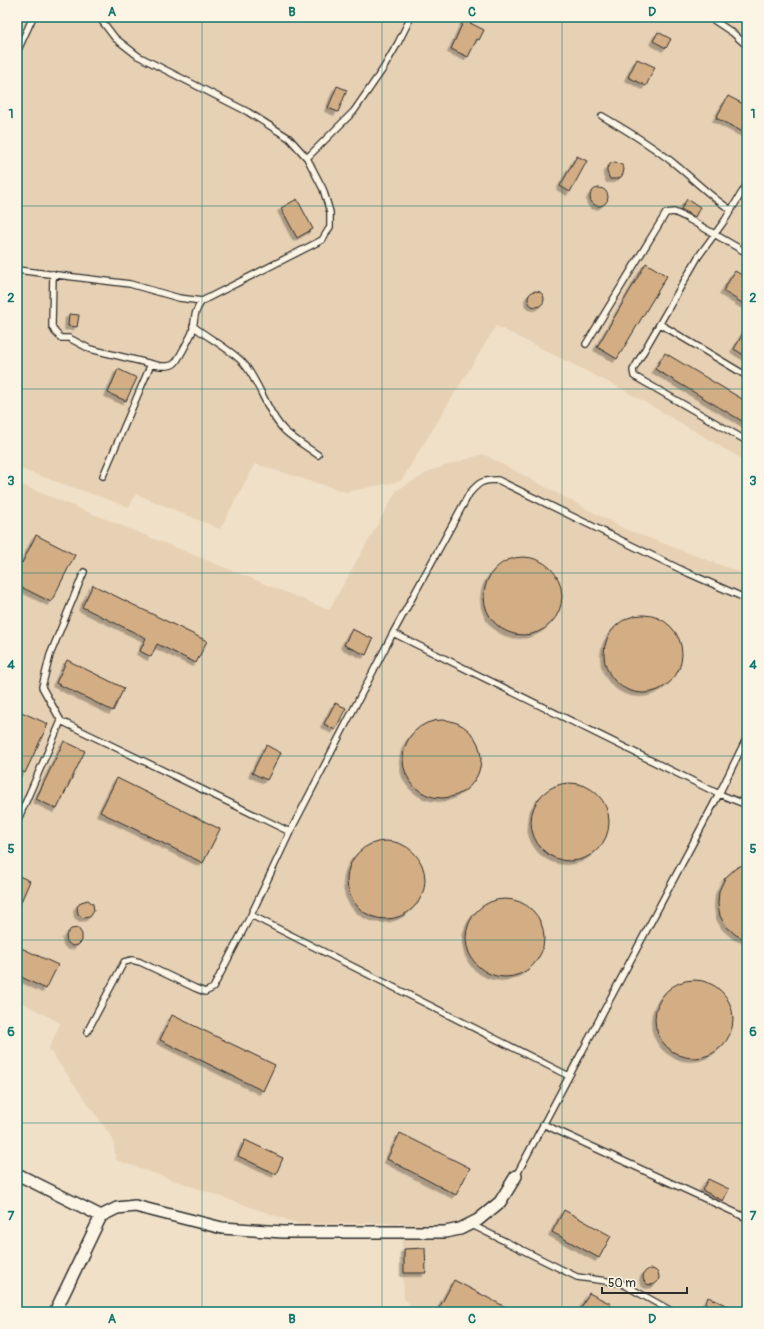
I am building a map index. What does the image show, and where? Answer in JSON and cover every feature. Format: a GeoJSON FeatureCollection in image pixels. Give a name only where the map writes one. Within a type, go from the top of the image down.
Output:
{"type":"FeatureCollection","features":[{"type":"Feature","properties":{"kind":"street"},"geometry":{"type":"LineString","coordinates":[[17,1174],[101,1216]]}},
{"type":"Feature","properties":{"kind":"street"},"geometry":{"type":"LineString","coordinates":[[55,1312],[101,1216],[118,1208],[135,1206],[222,1228],[283,1232],[445,1232],[460,1229],[478,1220],[500,1202],[516,1176]]}},
{"type":"Feature","properties":{"kind":"lane"},"geometry":{"type":"LineString","coordinates":[[17,52],[33,17]]}},
{"type":"Feature","properties":{"kind":"lane"},"geometry":{"type":"LineString","coordinates":[[53,274],[52,326],[61,338],[69,338],[90,349],[150,364],[167,366],[174,363],[191,334],[194,317],[202,300],[322,240],[330,226],[330,212],[323,190],[307,158],[289,138],[248,112],[138,56],[115,38],[99,17]]}},
{"type":"Feature","properties":{"kind":"lane"},"geometry":{"type":"LineString","coordinates":[[307,158],[354,110],[383,70],[411,17]]}},
{"type":"Feature","properties":{"kind":"lane"},"geometry":{"type":"LineString","coordinates":[[709,17],[733,33],[747,46]]}},
{"type":"Feature","properties":{"kind":"lane"},"geometry":{"type":"LineString","coordinates":[[602,116],[650,145],[676,165],[717,201],[731,210]]}},
{"type":"Feature","properties":{"kind":"lane"},"geometry":{"type":"LineString","coordinates":[[747,184],[715,234],[698,257],[633,370],[634,376],[747,441]]}},
{"type":"Feature","properties":{"kind":"lane"},"geometry":{"type":"LineString","coordinates":[[586,344],[666,213],[674,212],[747,253]]}},
{"type":"Feature","properties":{"kind":"lane"},"geometry":{"type":"LineString","coordinates":[[17,270],[130,284],[179,298],[202,300]]}},
{"type":"Feature","properties":{"kind":"lane"},"geometry":{"type":"LineString","coordinates":[[660,324],[747,376]]}},
{"type":"Feature","properties":{"kind":"lane"},"geometry":{"type":"LineString","coordinates":[[193,326],[244,364],[276,419],[296,440],[318,455]]}},
{"type":"Feature","properties":{"kind":"lane"},"geometry":{"type":"LineString","coordinates":[[103,476],[150,364]]}},
{"type":"Feature","properties":{"kind":"lane"},"geometry":{"type":"LineString","coordinates":[[87,1032],[124,962],[132,960],[140,962],[205,992],[213,988],[251,916],[290,832],[393,633],[477,484],[485,480],[498,480],[688,573],[747,599]]}},
{"type":"Feature","properties":{"kind":"lane"},"geometry":{"type":"LineString","coordinates":[[84,572],[50,655],[42,688],[61,721],[290,832]]}},
{"type":"Feature","properties":{"kind":"lane"},"geometry":{"type":"LineString","coordinates":[[393,633],[719,794],[747,805]]}},
{"type":"Feature","properties":{"kind":"lane"},"geometry":{"type":"LineString","coordinates":[[17,822],[61,721]]}},
{"type":"Feature","properties":{"kind":"lane"},"geometry":{"type":"LineString","coordinates":[[516,1176],[719,794],[747,737]]}},
{"type":"Feature","properties":{"kind":"lane"},"geometry":{"type":"LineString","coordinates":[[251,916],[569,1076]]}},
{"type":"Feature","properties":{"kind":"lane"},"geometry":{"type":"LineString","coordinates":[[543,1124],[747,1218]]}},
{"type":"Feature","properties":{"kind":"lane"},"geometry":{"type":"LineString","coordinates":[[470,1224],[577,1277],[621,1283],[673,1312]]}},
{"type":"Feature","properties":{"kind":"shaded area"},"geometry":{"type":"Polygon","coordinates":[[[17,17],[747,17],[747,462],[624,390],[496,326],[401,481],[346,492],[255,464],[220,529],[136,494],[129,507],[17,468],[17,17]]]}},
{"type":"Feature","properties":{"kind":"shaded area"},"geometry":{"type":"Polygon","coordinates":[[[483,454],[625,529],[747,575],[747,1312],[407,1312],[409,1303],[404,1299],[401,1223],[299,1224],[116,1160],[113,1139],[49,1049],[60,1023],[17,1000],[17,483],[329,610],[397,490],[432,470],[483,454]]]}},
{"type":"Feature","properties":{"kind":"building"},"geometry":{"type":"Polygon","coordinates":[[[464,20],[484,30],[479,40],[477,39],[468,57],[451,49],[464,20]]]}},
{"type":"Feature","properties":{"kind":"building"},"geometry":{"type":"Polygon","coordinates":[[[658,32],[671,39],[666,48],[653,41],[658,32]]]}},
{"type":"Feature","properties":{"kind":"building"},"geometry":{"type":"Polygon","coordinates":[[[637,59],[655,67],[646,86],[628,77],[637,59]]]}},
{"type":"Feature","properties":{"kind":"building"},"geometry":{"type":"Polygon","coordinates":[[[337,86],[347,90],[338,112],[328,108],[337,86]]]}},
{"type":"Feature","properties":{"kind":"building"},"geometry":{"type":"Polygon","coordinates":[[[728,96],[747,106],[747,134],[716,118],[728,96]]]}},
{"type":"Feature","properties":{"kind":"building"},"geometry":{"type":"Polygon","coordinates":[[[577,156],[587,161],[570,192],[560,186],[577,156]]]}},
{"type":"Feature","properties":{"kind":"building"},"geometry":{"type":"Polygon","coordinates":[[[615,162],[622,165],[624,169],[623,174],[617,179],[610,179],[607,168],[611,163],[615,162]]]}},
{"type":"Feature","properties":{"kind":"building"},"geometry":{"type":"Polygon","coordinates":[[[599,188],[605,191],[608,197],[605,203],[599,206],[593,203],[590,197],[593,191],[599,188]]]}},
{"type":"Feature","properties":{"kind":"building"},"geometry":{"type":"Polygon","coordinates":[[[297,199],[313,229],[297,238],[281,208],[297,199]]]}},
{"type":"Feature","properties":{"kind":"building"},"geometry":{"type":"Polygon","coordinates":[[[687,199],[700,207],[695,217],[681,209],[687,199]]]}},
{"type":"Feature","properties":{"kind":"building"},"geometry":{"type":"Polygon","coordinates":[[[646,263],[667,276],[617,359],[597,347],[646,263]]]}},
{"type":"Feature","properties":{"kind":"building"},"geometry":{"type":"Polygon","coordinates":[[[735,271],[747,278],[747,306],[723,291],[735,271]]]}},
{"type":"Feature","properties":{"kind":"building"},"geometry":{"type":"Polygon","coordinates":[[[533,291],[539,291],[544,296],[542,305],[539,307],[533,307],[528,302],[528,296],[533,291]]]}},
{"type":"Feature","properties":{"kind":"building"},"geometry":{"type":"Polygon","coordinates":[[[69,314],[79,315],[77,327],[68,326],[69,314]]]}},
{"type":"Feature","properties":{"kind":"building"},"geometry":{"type":"Polygon","coordinates":[[[747,327],[747,357],[734,349],[747,327]]]}},
{"type":"Feature","properties":{"kind":"building"},"geometry":{"type":"Polygon","coordinates":[[[665,353],[747,402],[747,424],[655,369],[665,353]]]}},
{"type":"Feature","properties":{"kind":"building"},"geometry":{"type":"Polygon","coordinates":[[[118,369],[137,378],[126,401],[108,393],[118,369]]]}},
{"type":"Feature","properties":{"kind":"building"},"geometry":{"type":"Polygon","coordinates":[[[36,535],[75,555],[51,602],[17,585],[17,560],[22,563],[36,535]]]}},
{"type":"Feature","properties":{"kind":"building"},"geometry":{"type":"Polygon","coordinates":[[[515,557],[531,557],[545,563],[556,574],[562,588],[562,604],[556,618],[545,629],[531,635],[515,635],[501,629],[490,618],[484,604],[484,588],[490,574],[501,563],[515,557]]]}},
{"type":"Feature","properties":{"kind":"building"},"geometry":{"type":"Polygon","coordinates":[[[93,585],[207,641],[196,663],[157,644],[151,657],[140,651],[146,638],[82,607],[93,585]]]}},
{"type":"Feature","properties":{"kind":"building"},"geometry":{"type":"Polygon","coordinates":[[[635,615],[651,615],[665,621],[676,632],[682,646],[682,662],[676,676],[665,687],[651,693],[635,693],[621,687],[610,676],[604,662],[604,646],[610,632],[621,621],[635,615]]]}},
{"type":"Feature","properties":{"kind":"building"},"geometry":{"type":"Polygon","coordinates":[[[352,629],[373,639],[366,655],[344,645],[352,629]]]}},
{"type":"Feature","properties":{"kind":"building"},"geometry":{"type":"Polygon","coordinates":[[[67,660],[124,688],[113,711],[56,683],[67,660]]]}},
{"type":"Feature","properties":{"kind":"building"},"geometry":{"type":"Polygon","coordinates":[[[335,703],[346,708],[335,730],[324,724],[335,703]]]}},
{"type":"Feature","properties":{"kind":"building"},"geometry":{"type":"Polygon","coordinates":[[[17,710],[48,724],[25,773],[17,769],[17,710]]]}},
{"type":"Feature","properties":{"kind":"building"},"geometry":{"type":"Polygon","coordinates":[[[434,720],[450,720],[464,726],[475,737],[481,751],[481,767],[475,781],[464,792],[450,798],[434,798],[420,792],[409,781],[403,767],[403,751],[409,737],[420,726],[434,720]]]}},
{"type":"Feature","properties":{"kind":"building"},"geometry":{"type":"Polygon","coordinates":[[[64,741],[85,751],[57,809],[36,799],[64,741]]]}},
{"type":"Feature","properties":{"kind":"building"},"geometry":{"type":"Polygon","coordinates":[[[266,745],[281,753],[267,780],[252,773],[266,745]]]}},
{"type":"Feature","properties":{"kind":"building"},"geometry":{"type":"Polygon","coordinates":[[[117,778],[220,829],[203,863],[100,812],[117,778]]]}},
{"type":"Feature","properties":{"kind":"building"},"geometry":{"type":"Polygon","coordinates":[[[562,783],[578,783],[592,789],[603,800],[609,814],[609,830],[603,844],[592,855],[578,861],[562,861],[548,855],[537,844],[531,830],[531,814],[537,800],[548,789],[562,783]]]}},
{"type":"Feature","properties":{"kind":"building"},"geometry":{"type":"Polygon","coordinates":[[[378,841],[394,841],[408,847],[419,858],[425,872],[425,888],[419,902],[408,913],[394,919],[378,919],[364,913],[353,902],[347,888],[347,872],[353,858],[364,847],[378,841]]]}},
{"type":"Feature","properties":{"kind":"building"},"geometry":{"type":"Polygon","coordinates":[[[747,863],[747,940],[736,935],[726,926],[720,916],[718,904],[719,891],[725,878],[736,868],[747,863]]]}},
{"type":"Feature","properties":{"kind":"building"},"geometry":{"type":"Polygon","coordinates":[[[17,875],[30,881],[17,911],[17,875]]]}},
{"type":"Feature","properties":{"kind":"building"},"geometry":{"type":"Polygon","coordinates":[[[497,899],[513,899],[527,905],[538,916],[544,930],[544,946],[538,960],[527,971],[513,977],[497,977],[483,971],[472,960],[466,946],[466,930],[472,916],[483,905],[497,899]]]}},
{"type":"Feature","properties":{"kind":"building"},"geometry":{"type":"Polygon","coordinates":[[[88,900],[93,904],[94,911],[90,917],[83,918],[78,914],[77,907],[81,902],[88,900]]]}},
{"type":"Feature","properties":{"kind":"building"},"geometry":{"type":"Polygon","coordinates":[[[78,928],[82,934],[82,941],[78,945],[72,946],[67,942],[66,935],[71,929],[78,928]]]}},
{"type":"Feature","properties":{"kind":"building"},"geometry":{"type":"Polygon","coordinates":[[[17,946],[58,965],[46,989],[17,975],[17,946]]]}},
{"type":"Feature","properties":{"kind":"building"},"geometry":{"type":"Polygon","coordinates":[[[686,980],[702,980],[716,986],[727,997],[733,1011],[733,1027],[727,1041],[716,1052],[702,1058],[686,1058],[672,1052],[661,1041],[655,1027],[655,1011],[661,997],[672,986],[686,980]]]}},
{"type":"Feature","properties":{"kind":"building"},"geometry":{"type":"Polygon","coordinates":[[[172,1015],[275,1065],[263,1091],[160,1040],[172,1015]]]}},
{"type":"Feature","properties":{"kind":"building"},"geometry":{"type":"Polygon","coordinates":[[[400,1133],[470,1168],[456,1195],[387,1159],[400,1133]]]}},
{"type":"Feature","properties":{"kind":"building"},"geometry":{"type":"Polygon","coordinates":[[[245,1140],[283,1158],[276,1174],[238,1156],[245,1140]]]}},
{"type":"Feature","properties":{"kind":"building"},"geometry":{"type":"Polygon","coordinates":[[[708,1179],[729,1189],[723,1201],[702,1190],[708,1179]]]}},
{"type":"Feature","properties":{"kind":"building"},"geometry":{"type":"Polygon","coordinates":[[[564,1210],[611,1236],[599,1258],[552,1232],[564,1210]]]}},
{"type":"Feature","properties":{"kind":"building"},"geometry":{"type":"Polygon","coordinates":[[[425,1248],[426,1273],[404,1273],[404,1249],[425,1248]]]}},
{"type":"Feature","properties":{"kind":"building"},"geometry":{"type":"Polygon","coordinates":[[[651,1269],[658,1274],[659,1277],[654,1284],[651,1285],[644,1280],[643,1277],[648,1270],[651,1269]]]}},
{"type":"Feature","properties":{"kind":"building"},"geometry":{"type":"Polygon","coordinates":[[[454,1280],[515,1312],[437,1312],[454,1280]]]}},
{"type":"Feature","properties":{"kind":"building"},"geometry":{"type":"Polygon","coordinates":[[[589,1293],[611,1304],[607,1312],[579,1312],[589,1293]]]}},
{"type":"Feature","properties":{"kind":"building"},"geometry":{"type":"Polygon","coordinates":[[[708,1297],[741,1312],[720,1312],[705,1304],[708,1297]]]}}]}
